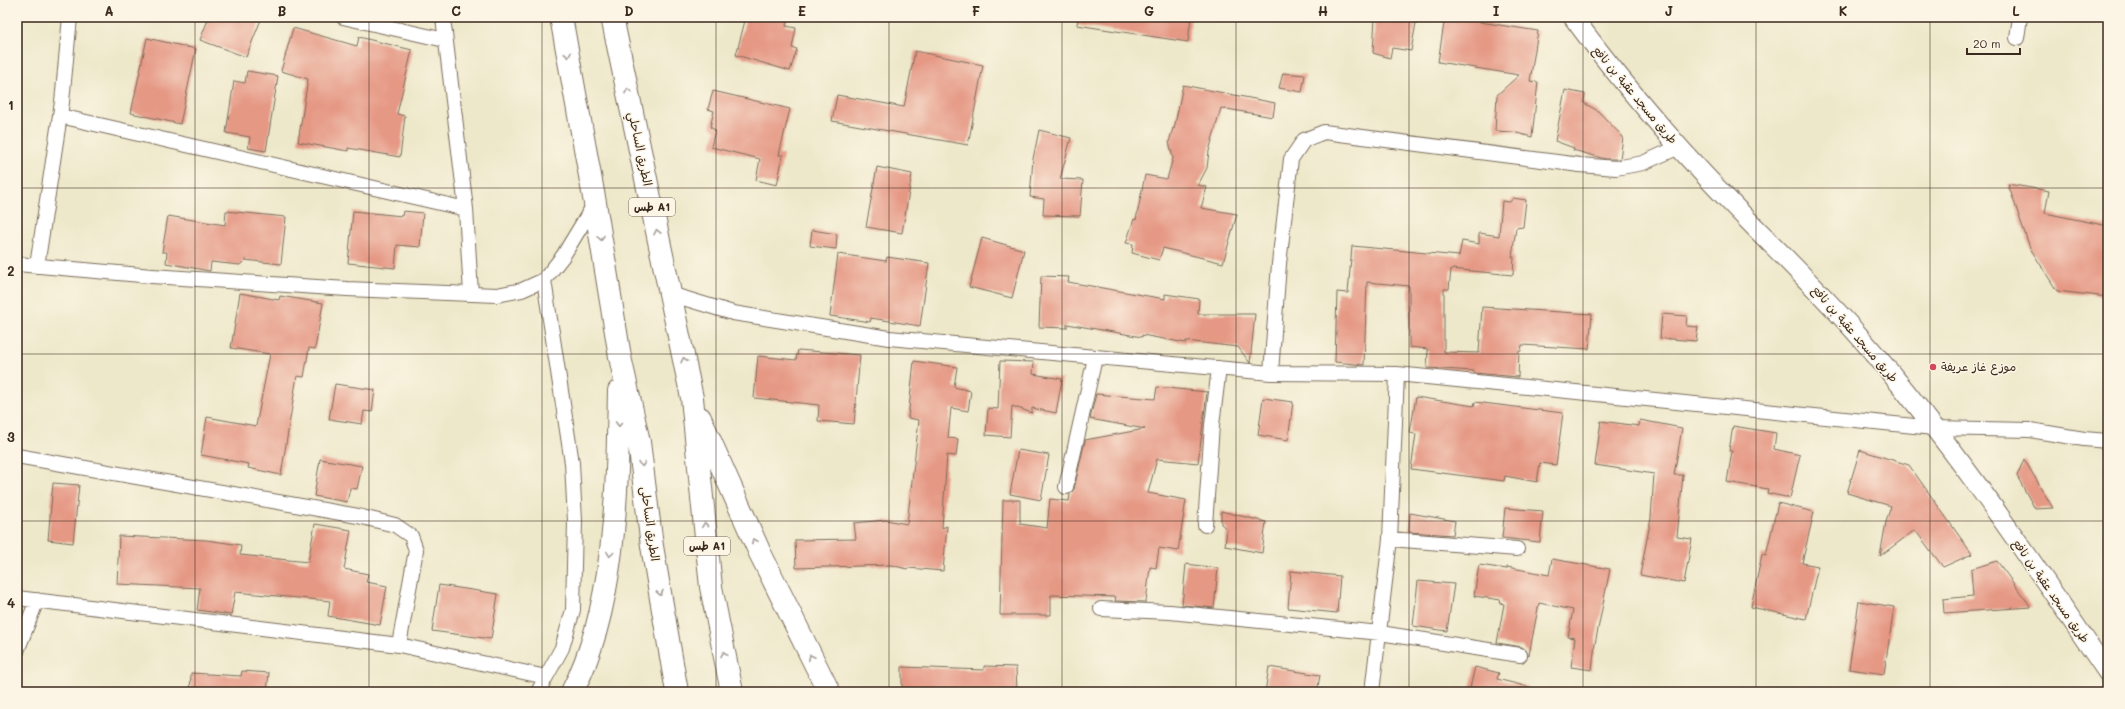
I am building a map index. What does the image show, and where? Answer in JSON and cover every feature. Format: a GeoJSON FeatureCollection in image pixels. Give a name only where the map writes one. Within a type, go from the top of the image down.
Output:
{"type":"FeatureCollection","features":[{"type":"Feature","properties":{"kind":"highway"},"geometry":{"type":"LineString","coordinates":[[561,17],[595,203],[620,357],[618,449],[612,540],[596,635],[581,674],[572,692]]}},
{"type":"Feature","properties":{"kind":"highway","name":"الطريق الساحلي"},"geometry":{"type":"LineString","coordinates":[[612,17],[692,398]]}},
{"type":"Feature","properties":{"kind":"highway","name":"الطريق الساحلى"},"geometry":{"type":"LineString","coordinates":[[620,357],[639,442],[652,546],[677,692]]}},
{"type":"Feature","properties":{"kind":"highway"},"geometry":{"type":"LineString","coordinates":[[692,398],[760,554],[829,692]]}},
{"type":"Feature","properties":{"kind":"highway","name":"طس A1"},"geometry":{"type":"LineString","coordinates":[[692,398],[711,587],[732,692]]}},
{"type":"Feature","properties":{"kind":"street"},"geometry":{"type":"LineString","coordinates":[[37,266],[60,116],[70,17]]}},
{"type":"Feature","properties":{"kind":"street"},"geometry":{"type":"LineString","coordinates":[[343,17],[446,40]]}},
{"type":"Feature","properties":{"kind":"street"},"geometry":{"type":"LineString","coordinates":[[443,17],[466,209],[471,294]]}},
{"type":"Feature","properties":{"kind":"street","name":"طريق مسجد عقبة بن نافع"},"geometry":{"type":"LineString","coordinates":[[1573,17],[1603,58],[1679,147],[1830,303],[1862,339],[1934,428],[2017,540],[2108,673]]}},
{"type":"Feature","properties":{"kind":"street"},"geometry":{"type":"LineString","coordinates":[[2017,38],[2020,17]]}},
{"type":"Feature","properties":{"kind":"street"},"geometry":{"type":"LineString","coordinates":[[60,116],[466,209]]}},
{"type":"Feature","properties":{"kind":"street"},"geometry":{"type":"LineString","coordinates":[[1271,373],[1279,264],[1291,159],[1304,140],[1324,132],[1580,165],[1616,168],[1643,163],[1679,147]]}},
{"type":"Feature","properties":{"kind":"street"},"geometry":{"type":"LineString","coordinates":[[17,264],[152,276],[497,295],[522,290],[544,280],[563,256],[595,203]]}},
{"type":"Feature","properties":{"kind":"street"},"geometry":{"type":"LineString","coordinates":[[538,692],[562,648],[573,610],[575,521],[572,463],[544,280]]}},
{"type":"Feature","properties":{"kind":"street"},"geometry":{"type":"LineString","coordinates":[[670,294],[733,312],[889,338],[1271,373],[1397,374],[1934,428],[2030,430],[2084,439],[2108,441]]}},
{"type":"Feature","properties":{"kind":"street"},"geometry":{"type":"LineString","coordinates":[[1066,487],[1095,358]]}},
{"type":"Feature","properties":{"kind":"street"},"geometry":{"type":"LineString","coordinates":[[1205,525],[1212,425],[1219,368]]}},
{"type":"Feature","properties":{"kind":"street"},"geometry":{"type":"LineString","coordinates":[[1372,692],[1390,539],[1397,374]]}},
{"type":"Feature","properties":{"kind":"street"},"geometry":{"type":"LineString","coordinates":[[17,456],[358,516],[395,525],[411,536],[416,550],[399,645]]}},
{"type":"Feature","properties":{"kind":"street"},"geometry":{"type":"LineString","coordinates":[[1390,539],[1517,549]]}},
{"type":"Feature","properties":{"kind":"street"},"geometry":{"type":"LineString","coordinates":[[17,598],[399,645],[546,677]]}},
{"type":"Feature","properties":{"kind":"street"},"geometry":{"type":"LineString","coordinates":[[17,651],[37,600]]}},
{"type":"Feature","properties":{"kind":"street"},"geometry":{"type":"LineString","coordinates":[[1101,609],[1170,612],[1380,633],[1520,655]]}},
{"type":"Feature","properties":{"kind":"building"},"geometry":{"type":"Polygon","coordinates":[[[209,17],[262,17],[246,57],[200,40],[209,17]]]}},
{"type":"Feature","properties":{"kind":"building"},"geometry":{"type":"Polygon","coordinates":[[[746,17],[788,17],[786,26],[796,28],[792,48],[797,49],[790,71],[736,55],[746,17]]]}},
{"type":"Feature","properties":{"kind":"building"},"geometry":{"type":"Polygon","coordinates":[[[1078,17],[1191,17],[1188,42],[1077,25],[1078,17]]]}},
{"type":"Feature","properties":{"kind":"building"},"geometry":{"type":"Polygon","coordinates":[[[1375,17],[1417,17],[1411,51],[1392,48],[1390,58],[1373,53],[1375,17]]]}},
{"type":"Feature","properties":{"kind":"building"},"geometry":{"type":"Polygon","coordinates":[[[1445,17],[1480,17],[1480,22],[1538,31],[1530,81],[1538,82],[1532,137],[1513,132],[1495,131],[1497,95],[1519,75],[1438,62],[1445,17]]]}},
{"type":"Feature","properties":{"kind":"building"},"geometry":{"type":"Polygon","coordinates":[[[293,28],[357,46],[359,37],[412,50],[397,114],[405,116],[400,157],[348,148],[348,151],[298,142],[308,79],[281,71],[293,28]]]}},
{"type":"Feature","properties":{"kind":"building"},"geometry":{"type":"Polygon","coordinates":[[[147,38],[196,49],[180,124],[131,113],[147,38]]]}},
{"type":"Feature","properties":{"kind":"building"},"geometry":{"type":"Polygon","coordinates":[[[915,51],[983,65],[968,145],[832,121],[837,95],[904,107],[915,51]]]}},
{"type":"Feature","properties":{"kind":"building"},"geometry":{"type":"Polygon","coordinates":[[[247,71],[278,76],[266,151],[248,148],[250,137],[226,133],[234,81],[245,83],[247,71]]]}},
{"type":"Feature","properties":{"kind":"building"},"geometry":{"type":"Polygon","coordinates":[[[1283,73],[1305,75],[1302,92],[1279,88],[1283,73]]]}},
{"type":"Feature","properties":{"kind":"building"},"geometry":{"type":"Polygon","coordinates":[[[1183,85],[1275,103],[1273,117],[1221,108],[1209,151],[1207,168],[1198,185],[1207,187],[1201,208],[1237,214],[1223,263],[1163,248],[1159,260],[1132,253],[1133,244],[1126,243],[1134,219],[1136,220],[1145,175],[1167,179],[1173,158],[1169,142],[1173,128],[1174,129],[1183,85]]]}},
{"type":"Feature","properties":{"kind":"building"},"geometry":{"type":"Polygon","coordinates":[[[1565,90],[1585,94],[1584,103],[1598,111],[1623,137],[1620,159],[1605,159],[1573,150],[1574,148],[1555,141],[1565,90]]]}},
{"type":"Feature","properties":{"kind":"building"},"geometry":{"type":"Polygon","coordinates":[[[713,91],[790,109],[779,155],[783,155],[777,185],[756,180],[760,159],[711,147],[715,130],[710,127],[714,111],[708,109],[713,91]]]}},
{"type":"Feature","properties":{"kind":"building"},"geometry":{"type":"Polygon","coordinates":[[[1039,130],[1071,138],[1060,179],[1083,180],[1080,216],[1043,215],[1044,199],[1030,197],[1033,159],[1039,130]]]}},
{"type":"Feature","properties":{"kind":"building"},"geometry":{"type":"Polygon","coordinates":[[[877,167],[912,174],[902,233],[866,227],[877,167]]]}},
{"type":"Feature","properties":{"kind":"building"},"geometry":{"type":"Polygon","coordinates":[[[2008,184],[2049,191],[2045,213],[2108,226],[2108,297],[2057,291],[2030,248],[2008,184]]]}},
{"type":"Feature","properties":{"kind":"building"},"geometry":{"type":"Polygon","coordinates":[[[1513,198],[1526,200],[1523,227],[1516,228],[1512,257],[1514,257],[1513,275],[1451,269],[1449,289],[1444,289],[1444,352],[1479,353],[1482,307],[1592,314],[1589,349],[1522,345],[1521,351],[1519,351],[1518,377],[1474,373],[1474,371],[1427,368],[1428,349],[1409,347],[1409,286],[1367,282],[1364,365],[1335,362],[1337,292],[1348,293],[1352,246],[1459,256],[1462,241],[1479,244],[1479,233],[1499,236],[1502,201],[1510,202],[1513,198]]]}},
{"type":"Feature","properties":{"kind":"building"},"geometry":{"type":"Polygon","coordinates":[[[226,211],[286,217],[281,264],[245,260],[240,265],[211,262],[210,271],[166,263],[167,252],[162,252],[168,216],[225,225],[226,211]]]}},
{"type":"Feature","properties":{"kind":"building"},"geometry":{"type":"Polygon","coordinates":[[[353,211],[402,216],[403,211],[423,213],[420,247],[397,245],[395,268],[348,263],[353,211]]]}},
{"type":"Feature","properties":{"kind":"building"},"geometry":{"type":"Polygon","coordinates":[[[812,230],[837,234],[836,249],[810,246],[812,230]]]}},
{"type":"Feature","properties":{"kind":"building"},"geometry":{"type":"Polygon","coordinates":[[[982,238],[1024,250],[1012,298],[969,287],[982,238]]]}},
{"type":"Feature","properties":{"kind":"building"},"geometry":{"type":"Polygon","coordinates":[[[838,254],[886,261],[887,257],[929,263],[920,326],[871,318],[870,322],[830,316],[838,254]]]}},
{"type":"Feature","properties":{"kind":"building"},"geometry":{"type":"Polygon","coordinates":[[[1041,276],[1069,277],[1068,282],[1165,299],[1165,294],[1199,299],[1198,314],[1255,314],[1250,363],[1238,347],[1186,341],[1186,343],[1067,324],[1067,328],[1039,327],[1041,276]]]}},
{"type":"Feature","properties":{"kind":"building"},"geometry":{"type":"Polygon","coordinates":[[[240,293],[279,300],[280,296],[323,303],[315,349],[309,348],[304,377],[297,376],[281,475],[248,468],[249,464],[201,455],[207,417],[256,426],[270,354],[231,348],[240,293]]]}},
{"type":"Feature","properties":{"kind":"building"},"geometry":{"type":"Polygon","coordinates":[[[1662,314],[1687,316],[1686,326],[1698,327],[1696,341],[1660,338],[1662,314]]]}},
{"type":"Feature","properties":{"kind":"building"},"geometry":{"type":"Polygon","coordinates":[[[798,350],[860,355],[854,424],[818,421],[819,405],[754,398],[758,356],[796,360],[798,350]]]}},
{"type":"Feature","properties":{"kind":"building"},"geometry":{"type":"Polygon","coordinates":[[[914,361],[957,367],[954,387],[971,391],[968,411],[951,408],[948,438],[958,439],[956,456],[947,455],[942,528],[947,526],[943,571],[907,569],[891,565],[796,568],[795,540],[856,539],[854,523],[886,520],[907,524],[919,420],[908,418],[914,361]]]}},
{"type":"Feature","properties":{"kind":"building"},"geometry":{"type":"Polygon","coordinates":[[[1000,361],[1034,362],[1033,374],[1062,379],[1056,413],[1032,408],[1032,413],[1012,406],[1010,437],[986,435],[988,408],[998,409],[1000,361]]]}},
{"type":"Feature","properties":{"kind":"building"},"geometry":{"type":"Polygon","coordinates":[[[335,384],[375,390],[372,412],[364,411],[362,424],[329,419],[335,384]]]}},
{"type":"Feature","properties":{"kind":"building"},"geometry":{"type":"Polygon","coordinates":[[[1157,387],[1207,392],[1198,463],[1157,459],[1148,493],[1186,500],[1178,551],[1159,548],[1156,568],[1150,567],[1146,602],[1115,601],[1116,597],[1051,595],[1051,615],[1000,615],[1003,500],[1020,500],[1020,524],[1047,528],[1050,499],[1069,501],[1070,494],[1074,489],[1085,440],[1145,429],[1090,419],[1096,394],[1155,399],[1157,387]]]}},
{"type":"Feature","properties":{"kind":"building"},"geometry":{"type":"Polygon","coordinates":[[[1416,397],[1474,406],[1475,402],[1563,413],[1556,465],[1540,463],[1537,482],[1505,476],[1504,481],[1411,469],[1416,434],[1410,433],[1416,397]]]}},
{"type":"Feature","properties":{"kind":"building"},"geometry":{"type":"Polygon","coordinates":[[[1263,398],[1293,402],[1288,440],[1258,435],[1263,398]]]}},
{"type":"Feature","properties":{"kind":"building"},"geometry":{"type":"Polygon","coordinates":[[[1640,420],[1682,428],[1674,475],[1683,475],[1677,537],[1692,539],[1684,583],[1640,575],[1651,518],[1654,474],[1595,465],[1601,421],[1639,426],[1640,420]]]}},
{"type":"Feature","properties":{"kind":"building"},"geometry":{"type":"Polygon","coordinates":[[[1733,426],[1776,433],[1774,449],[1800,455],[1790,498],[1767,493],[1768,489],[1727,482],[1732,451],[1729,451],[1733,426]]]}},
{"type":"Feature","properties":{"kind":"building"},"geometry":{"type":"Polygon","coordinates":[[[1018,450],[1049,455],[1041,500],[1010,494],[1018,450]]]}},
{"type":"Feature","properties":{"kind":"building"},"geometry":{"type":"Polygon","coordinates":[[[1860,450],[1909,465],[1972,554],[1943,567],[1915,530],[1880,556],[1886,522],[1891,506],[1847,493],[1860,450]]]}},
{"type":"Feature","properties":{"kind":"building"},"geometry":{"type":"Polygon","coordinates":[[[320,459],[362,466],[357,489],[350,488],[347,502],[314,496],[320,459]]]}},
{"type":"Feature","properties":{"kind":"building"},"geometry":{"type":"Polygon","coordinates":[[[2024,459],[2053,508],[2035,509],[2017,476],[2024,459]]]}},
{"type":"Feature","properties":{"kind":"building"},"geometry":{"type":"Polygon","coordinates":[[[53,483],[79,485],[73,543],[48,540],[53,483]]]}},
{"type":"Feature","properties":{"kind":"building"},"geometry":{"type":"Polygon","coordinates":[[[1778,503],[1814,512],[1802,563],[1818,566],[1806,619],[1751,607],[1762,554],[1766,555],[1778,503]]]}},
{"type":"Feature","properties":{"kind":"building"},"geometry":{"type":"Polygon","coordinates":[[[1505,508],[1543,511],[1540,542],[1502,538],[1505,508]]]}},
{"type":"Feature","properties":{"kind":"building"},"geometry":{"type":"Polygon","coordinates":[[[1221,511],[1266,522],[1262,553],[1225,546],[1227,529],[1221,524],[1221,511]]]}},
{"type":"Feature","properties":{"kind":"building"},"geometry":{"type":"Polygon","coordinates":[[[1410,513],[1455,521],[1453,535],[1409,532],[1410,513]]]}},
{"type":"Feature","properties":{"kind":"building"},"geometry":{"type":"Polygon","coordinates":[[[315,524],[351,530],[344,569],[368,574],[366,582],[387,586],[380,625],[328,616],[330,601],[235,592],[231,615],[197,610],[200,588],[117,584],[119,536],[206,540],[241,545],[240,555],[308,562],[315,524]]]}},
{"type":"Feature","properties":{"kind":"building"},"geometry":{"type":"Polygon","coordinates":[[[1552,559],[1610,569],[1595,644],[1592,670],[1571,667],[1575,638],[1568,637],[1573,610],[1539,603],[1529,655],[1522,647],[1497,643],[1504,604],[1500,603],[1501,600],[1474,596],[1479,565],[1507,569],[1507,567],[1549,575],[1552,559]]]}},
{"type":"Feature","properties":{"kind":"building"},"geometry":{"type":"Polygon","coordinates":[[[1997,561],[2031,607],[1944,613],[1943,599],[1973,596],[1971,569],[1997,561]]]}},
{"type":"Feature","properties":{"kind":"building"},"geometry":{"type":"Polygon","coordinates":[[[1186,564],[1218,568],[1214,608],[1182,605],[1186,564]]]}},
{"type":"Feature","properties":{"kind":"building"},"geometry":{"type":"Polygon","coordinates":[[[1291,571],[1340,576],[1337,613],[1288,608],[1291,571]]]}},
{"type":"Feature","properties":{"kind":"building"},"geometry":{"type":"Polygon","coordinates":[[[1418,581],[1454,584],[1447,631],[1413,626],[1418,581]]]}},
{"type":"Feature","properties":{"kind":"building"},"geometry":{"type":"Polygon","coordinates":[[[439,585],[498,594],[491,639],[432,631],[439,585]]]}},
{"type":"Feature","properties":{"kind":"building"},"geometry":{"type":"Polygon","coordinates":[[[1859,601],[1894,607],[1884,674],[1849,669],[1859,601]]]}},
{"type":"Feature","properties":{"kind":"building"},"geometry":{"type":"Polygon","coordinates":[[[984,666],[1016,667],[1017,692],[902,692],[902,667],[984,670],[984,666]]]}},
{"type":"Feature","properties":{"kind":"building"},"geometry":{"type":"Polygon","coordinates":[[[1269,667],[1320,675],[1317,692],[1265,692],[1269,667]]]}},
{"type":"Feature","properties":{"kind":"building"},"geometry":{"type":"Polygon","coordinates":[[[1475,667],[1499,673],[1497,679],[1529,687],[1528,692],[1469,692],[1475,667]]]}},
{"type":"Feature","properties":{"kind":"building"},"geometry":{"type":"Polygon","coordinates":[[[242,671],[269,673],[267,692],[190,692],[191,673],[241,676],[242,671]]]}},
{"type":"Feature","properties":{"kind":"place","name":"موزع غاز عريفة"},"geometry":{"type":"Point","coordinates":[1933,367]}}]}
